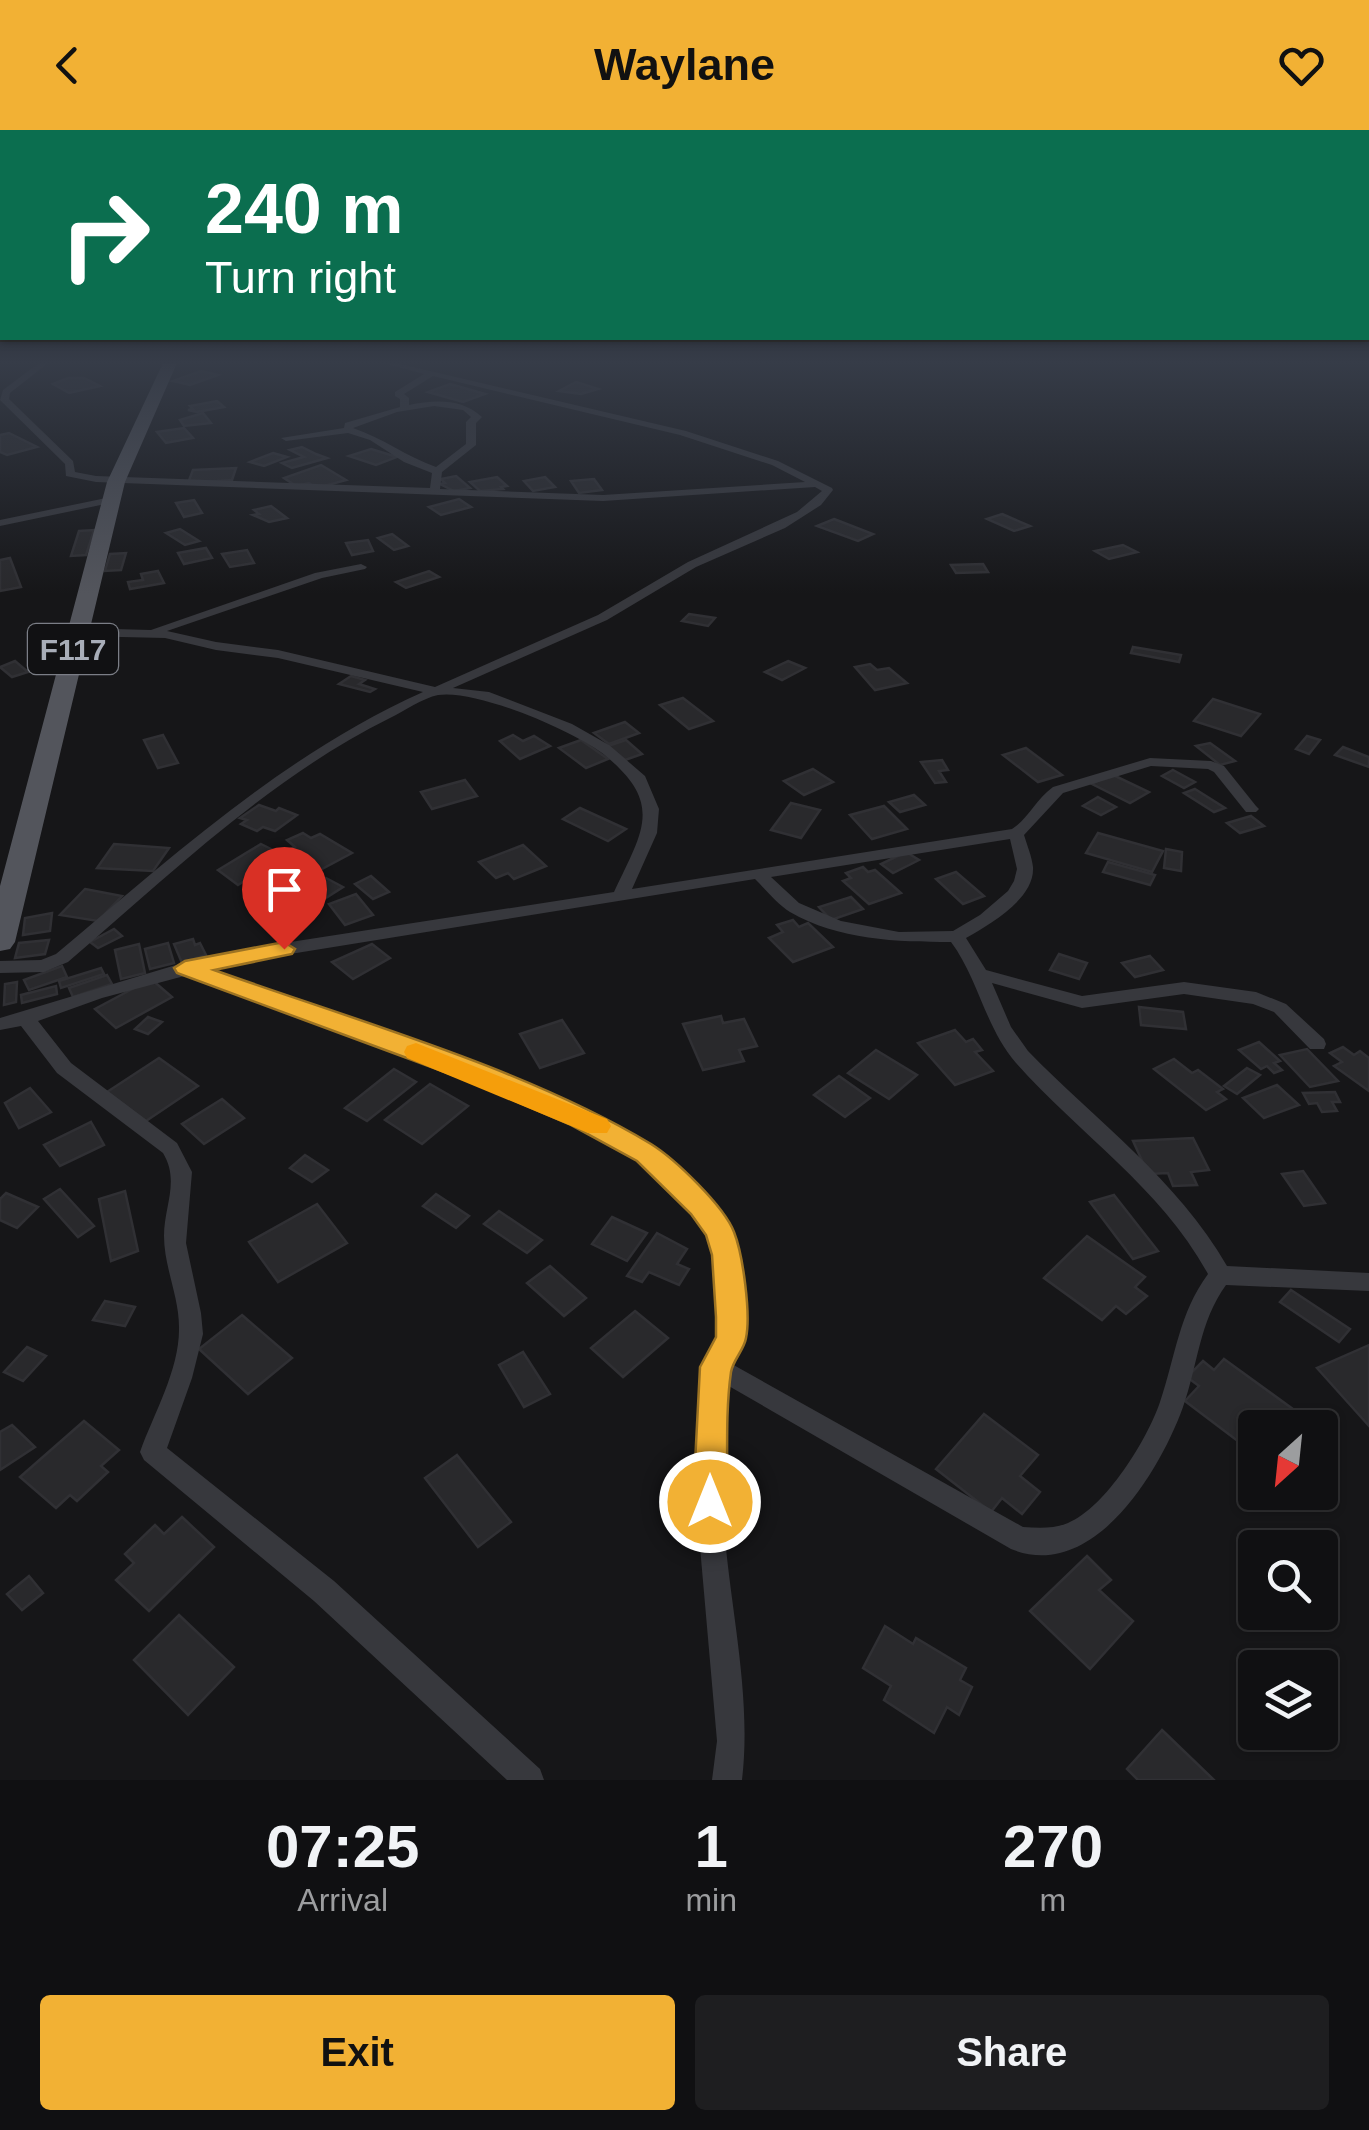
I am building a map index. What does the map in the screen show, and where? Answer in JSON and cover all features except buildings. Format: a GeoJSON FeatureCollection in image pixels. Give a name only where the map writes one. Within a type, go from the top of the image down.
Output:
{"type":"FeatureCollection","features":[{"type":"Feature","properties":{"kind":"main road","name":"F117"},"geometry":{"type":"LineString","coordinates":[[0,941],[113,491],[136,440]]}},
{"type":"Feature","properties":{"kind":"street"},"geometry":{"type":"LineString","coordinates":[[45,440],[70,463],[70,474],[113,491]]}},
{"type":"Feature","properties":{"kind":"street"},"geometry":{"type":"LineString","coordinates":[[376,440],[406,460],[436,471]]}},
{"type":"Feature","properties":{"kind":"street"},"geometry":{"type":"LineString","coordinates":[[435,492],[436,471],[471,440]]}},
{"type":"Feature","properties":{"kind":"street"},"geometry":{"type":"LineString","coordinates":[[0,967],[44,966],[62,958],[311,756],[435,690],[548,644],[656,588],[694,562],[801,515],[828,490],[775,463],[704,440]]}},
{"type":"Feature","properties":{"kind":"street"},"geometry":{"type":"LineString","coordinates":[[0,523],[113,491],[435,492],[603,498],[727,493],[818,484]]}},
{"type":"Feature","properties":{"kind":"street"},"geometry":{"type":"LineString","coordinates":[[148,634],[319,575],[361,567]]}},
{"type":"Feature","properties":{"kind":"street"},"geometry":{"type":"LineString","coordinates":[[78,632],[148,634],[278,654],[435,690],[484,695],[520,706],[588,738],[640,779],[650,809],[649,833],[621,894]]}},
{"type":"Feature","properties":{"kind":"street"},"geometry":{"type":"LineString","coordinates":[[0,1024],[27,1020],[92,995],[185,968],[621,894],[1016,833],[1030,823],[1051,794],[1150,762],[1219,769],[1251,810]]}},
{"type":"Feature","properties":{"kind":"street"},"geometry":{"type":"LineString","coordinates":[[758,874],[793,907],[837,926],[899,937],[956,936],[986,919],[1014,894],[1022,881],[1025,869],[1016,833]]}},
{"type":"Feature","properties":{"kind":"street"},"geometry":{"type":"LineString","coordinates":[[956,936],[1020,1055],[1192,1224],[1220,1276]]}},
{"type":"Feature","properties":{"kind":"street"},"geometry":{"type":"LineString","coordinates":[[185,968],[478,1074],[596,1125],[668,1171],[720,1231],[726,1255],[731,1338],[716,1367],[710,1524],[732,1741],[727,1780]]}},
{"type":"Feature","properties":{"kind":"street"},"geometry":{"type":"LineString","coordinates":[[977,973],[1082,1002],[1184,988],[1256,998],[1280,1008],[1317,1044]]}},
{"type":"Feature","properties":{"kind":"street"},"geometry":{"type":"LineString","coordinates":[[27,1020],[64,1068],[170,1148],[182,1164],[186,1182],[178,1204],[174,1240],[191,1332],[153,1452],[324,1591],[529,1780]]}},
{"type":"Feature","properties":{"kind":"street"},"geometry":{"type":"LineString","coordinates":[[716,1367],[1020,1540],[1046,1543],[1073,1535],[1112,1509],[1159,1434],[1174,1394],[1190,1321],[1220,1276]]}},
{"type":"Feature","properties":{"kind":"street"},"geometry":{"type":"LineString","coordinates":[[1220,1276],[1369,1282]]}},
{"type":"Feature","properties":{"kind":"slow traffic"},"geometry":{"type":"LineString","coordinates":[[416,1052],[598,1126]]}},
{"type":"Feature","properties":{"kind":"route"},"geometry":{"type":"LineString","coordinates":[[284,949],[185,968],[478,1074],[578,1117],[646,1154],[701,1206],[720,1231],[731,1317],[731,1338],[716,1367],[710,1502]]}}]}
